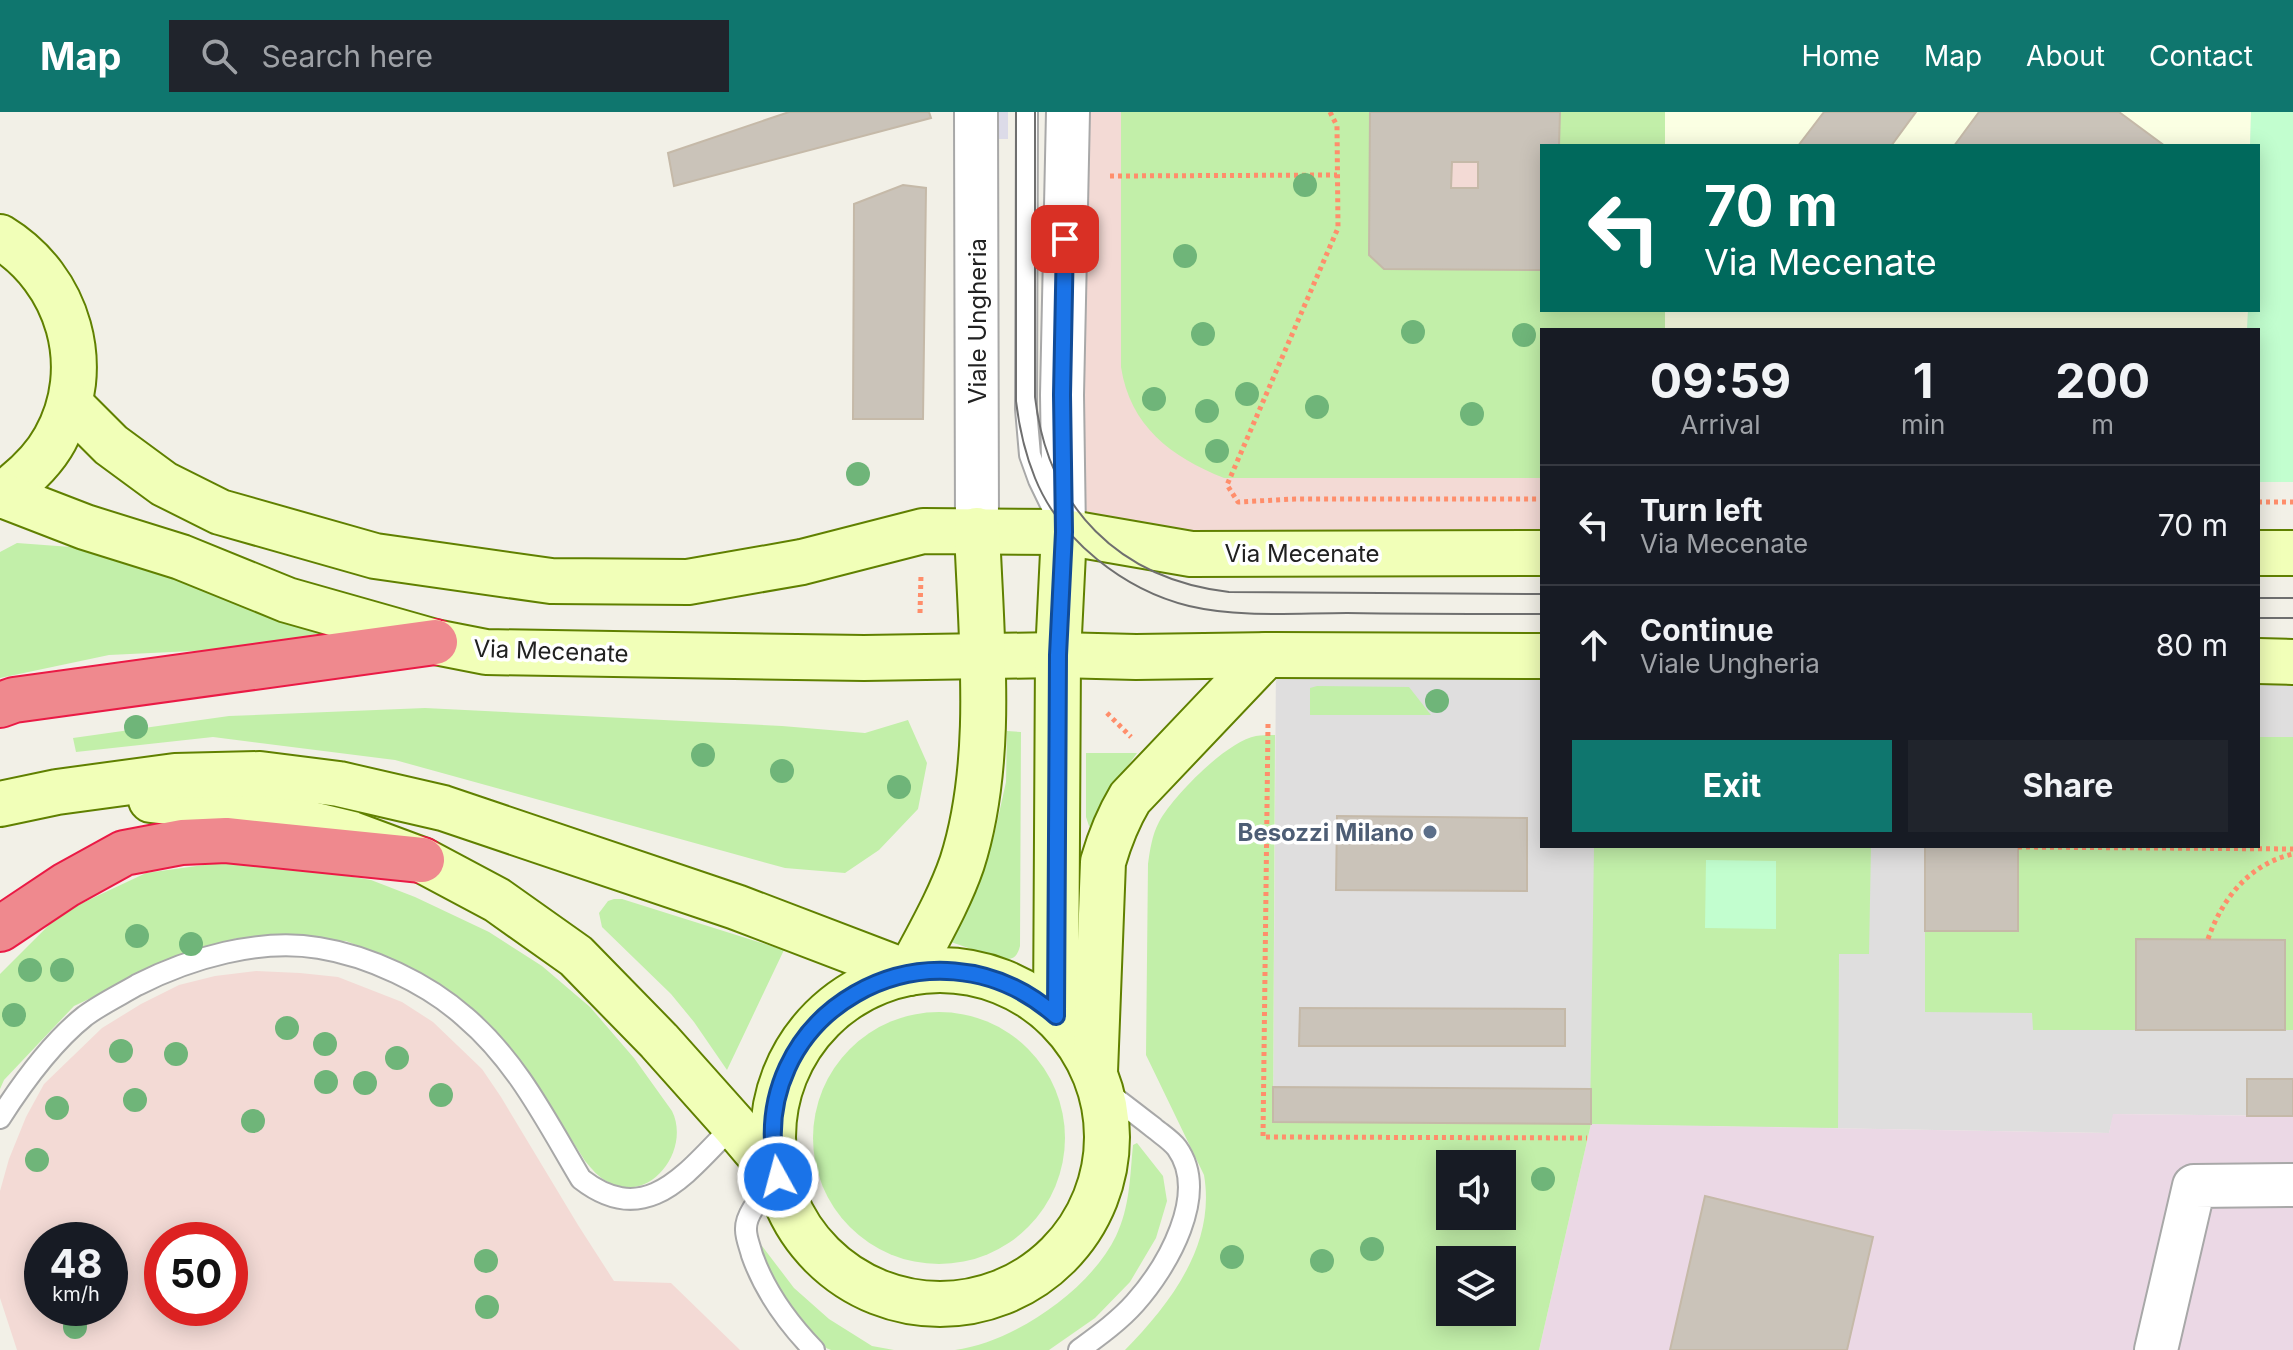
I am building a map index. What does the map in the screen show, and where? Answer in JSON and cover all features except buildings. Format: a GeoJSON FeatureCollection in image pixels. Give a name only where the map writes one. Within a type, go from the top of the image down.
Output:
{"type":"FeatureCollection","features":[{"type":"Feature","properties":{"kind":"highway"},"geometry":{"type":"LineString","coordinates":[[0,705],[14,700],[435,642]]}},
{"type":"Feature","properties":{"kind":"highway"},"geometry":{"type":"LineString","coordinates":[[0,929],[66,885],[124,853],[182,842],[226,840],[422,860]]}},
{"type":"Feature","properties":{"kind":"main road","name":"Via Mecenate"},"geometry":{"type":"LineString","coordinates":[[0,237],[26,256],[50,284],[64,311],[74,357],[70,404],[55,440],[32,471],[1,495]]}},
{"type":"Feature","properties":{"kind":"main road","name":"Via Mecenate"},"geometry":{"type":"LineString","coordinates":[[70,404],[111,445],[164,484],[220,512],[375,556],[551,581],[688,582],[802,562],[923,531],[1064,532],[1191,554],[1540,553]]}},
{"type":"Feature","properties":{"kind":"main road","name":"Via Mecenate"},"geometry":{"type":"LineString","coordinates":[[1,495],[85,527],[181,557],[287,600],[435,642],[486,652],[864,658],[1058,655],[1540,656]]}},
{"type":"Feature","properties":{"kind":"main road"},"geometry":{"type":"LineString","coordinates":[[909,973],[956,877],[978,783],[981,656],[977,530]]}},
{"type":"Feature","properties":{"kind":"main road"},"geometry":{"type":"LineString","coordinates":[[1056,1016],[1058,655],[1064,532]]}},
{"type":"Feature","properties":{"kind":"main road"},"geometry":{"type":"LineString","coordinates":[[2260,553],[2293,553]]}},
{"type":"Feature","properties":{"kind":"main road"},"geometry":{"type":"LineString","coordinates":[[1098,1080],[1103,862],[1109,839],[1130,798],[1266,655]]}},
{"type":"Feature","properties":{"kind":"main road"},"geometry":{"type":"LineString","coordinates":[[2260,661],[2293,662]]}},
{"type":"Feature","properties":{"kind":"main road"},"geometry":{"type":"LineString","coordinates":[[0,804],[57,792],[175,776],[260,774],[339,784],[443,808],[736,907],[909,973]]}},
{"type":"Feature","properties":{"kind":"main road"},"geometry":{"type":"LineString","coordinates":[[57,792],[269,814],[352,834],[422,860],[497,900],[576,956],[659,1041],[778,1177]]}},
{"type":"Feature","properties":{"kind":"main road"},"geometry":{"type":"LineString","coordinates":[[950,970],[991,977],[1029,994],[1075,1036],[1098,1080],[1106,1112],[1107,1154],[1104,1174],[1090,1214],[1066,1248],[1035,1276],[998,1294],[936,1305],[915,1303],[875,1292],[823,1257],[792,1216],[774,1157],[774,1115],[785,1075],[794,1056],[818,1022],[851,996],[888,978],[950,970]]}},
{"type":"Feature","properties":{"kind":"street","name":"Viale Ungheria"},"geometry":{"type":"LineString","coordinates":[[976,112],[977,530]]}},
{"type":"Feature","properties":{"kind":"street"},"geometry":{"type":"LineString","coordinates":[[1064,532],[1062,395],[1068,112]]}},
{"type":"Feature","properties":{"kind":"street"},"geometry":{"type":"LineString","coordinates":[[2156,1350],[2194,1186],[2293,1185]]}},
{"type":"Feature","properties":{"kind":"lane","name":"Viale Ungheria"},"geometry":{"type":"LineString","coordinates":[[1027,112],[1026,409],[1030,455],[1064,532]]}},
{"type":"Feature","properties":{"kind":"lane"},"geometry":{"type":"LineString","coordinates":[[0,1118],[40,1063],[86,1015],[148,980],[188,962],[233,950],[274,947],[318,948],[355,957],[396,973],[434,993],[465,1016],[492,1042],[518,1074],[581,1179],[596,1191],[615,1199],[635,1200],[655,1195],[675,1183],[734,1125]]}},
{"type":"Feature","properties":{"kind":"lane"},"geometry":{"type":"LineString","coordinates":[[1079,1350],[1133,1306],[1155,1279],[1172,1250],[1185,1217],[1188,1187],[1185,1162],[1175,1145],[1098,1080]]}},
{"type":"Feature","properties":{"kind":"lane"},"geometry":{"type":"LineString","coordinates":[[778,1177],[750,1214],[745,1229],[767,1290],[785,1317],[814,1350]]}},
{"type":"Feature","properties":{"kind":"path"},"geometry":{"type":"LineString","coordinates":[[1330,112],[1337,126],[1338,228],[1227,485],[1238,502],[1295,499],[1540,499]]}},
{"type":"Feature","properties":{"kind":"path"},"geometry":{"type":"LineString","coordinates":[[1110,176],[1338,175]]}},
{"type":"Feature","properties":{"kind":"path"},"geometry":{"type":"LineString","coordinates":[[2260,502],[2293,502]]}},
{"type":"Feature","properties":{"kind":"path"},"geometry":{"type":"LineString","coordinates":[[920,614],[921,570]]}},
{"type":"Feature","properties":{"kind":"path"},"geometry":{"type":"LineString","coordinates":[[1107,713],[1134,740]]}},
{"type":"Feature","properties":{"kind":"path"},"geometry":{"type":"LineString","coordinates":[[1268,724],[1263,1137],[1587,1138]]}},
{"type":"Feature","properties":{"kind":"path"},"geometry":{"type":"LineString","coordinates":[[2087,848],[2293,851]]}},
{"type":"Feature","properties":{"kind":"path"},"geometry":{"type":"LineString","coordinates":[[2208,939],[2215,918],[2242,882],[2261,867],[2293,851]]}},
{"type":"Feature","properties":{"kind":"shaded area"},"geometry":{"type":"Polygon","coordinates":[[[987,112],[1008,112],[1008,139],[987,139],[987,112]]]}},
{"type":"Feature","properties":{"kind":"shaded area"},"geometry":{"type":"Polygon","coordinates":[[[1071,112],[1665,112],[1665,144],[1540,144],[1540,312],[1653,312],[1540,328],[1540,549],[1067,529],[1071,112]]]}},
{"type":"Feature","properties":{"kind":"shaded area"},"geometry":{"type":"Polygon","coordinates":[[[1665,112],[2251,112],[2250,144],[1665,144],[1665,112]]]}},
{"type":"Feature","properties":{"kind":"shaded area"},"geometry":{"type":"Polygon","coordinates":[[[1665,312],[2248,312],[2247,328],[1665,328],[1665,312]]]}},
{"type":"Feature","properties":{"kind":"shaded area"},"geometry":{"type":"Polygon","coordinates":[[[1276,655],[1540,656],[1540,848],[2260,848],[2260,661],[2293,662],[2293,1116],[2114,1114],[2109,1133],[1273,1122],[1276,655]]]}},
{"type":"Feature","properties":{"kind":"shaded area"},"geometry":{"type":"Polygon","coordinates":[[[256,971],[338,977],[402,1002],[433,1022],[482,1069],[614,1281],[671,1283],[740,1350],[17,1350],[0,1298],[0,1191],[26,1117],[44,1084],[102,1028],[179,985],[215,976],[256,971]]]}},
{"type":"Feature","properties":{"kind":"shaded area"},"geometry":{"type":"Polygon","coordinates":[[[2113,1114],[2293,1116],[2293,1350],[1539,1350],[1591,1124],[2109,1133],[2113,1114]]]}},
{"type":"Feature","properties":{"kind":"green space"},"geometry":{"type":"Polygon","coordinates":[[[1121,112],[1370,112],[1369,255],[1384,268],[1540,270],[1540,312],[1665,312],[1665,328],[1540,328],[1540,478],[1224,478],[1187,460],[1156,437],[1133,406],[1121,367],[1121,112]]]}},
{"type":"Feature","properties":{"kind":"green space"},"geometry":{"type":"Polygon","coordinates":[[[1560,112],[1665,112],[1665,144],[1559,144],[1560,112]]]}},
{"type":"Feature","properties":{"kind":"green space"},"geometry":{"type":"Polygon","coordinates":[[[2251,112],[2293,112],[2293,482],[2260,482],[2260,328],[2247,328],[2248,312],[2260,312],[2260,144],[2250,144],[2251,112]]]}},
{"type":"Feature","properties":{"kind":"green space"},"geometry":{"type":"Polygon","coordinates":[[[17,543],[71,547],[141,564],[343,631],[342,644],[109,655],[0,678],[0,552],[17,543]]]}},
{"type":"Feature","properties":{"kind":"green space"},"geometry":{"type":"Polygon","coordinates":[[[1409,687],[1431,715],[1310,715],[1310,688],[1409,687]]]}},
{"type":"Feature","properties":{"kind":"green space"},"geometry":{"type":"Polygon","coordinates":[[[425,708],[865,733],[908,720],[927,763],[918,809],[879,850],[845,873],[785,868],[395,760],[213,737],[76,752],[73,738],[229,716],[425,708]]]}},
{"type":"Feature","properties":{"kind":"green space"},"geometry":{"type":"Polygon","coordinates":[[[1007,731],[1021,732],[1020,946],[1016,956],[1007,959],[947,941],[994,836],[1006,782],[1007,731]]]}},
{"type":"Feature","properties":{"kind":"green space"},"geometry":{"type":"Polygon","coordinates":[[[1275,735],[1273,1122],[1590,1123],[1594,848],[1871,848],[1869,954],[1839,954],[1838,1128],[1591,1124],[1539,1350],[1125,1350],[1158,1313],[1186,1271],[1203,1225],[1206,1200],[1204,1175],[1146,1055],[1148,864],[1152,843],[1166,811],[1188,785],[1216,759],[1244,740],[1275,735]]]}},
{"type":"Feature","properties":{"kind":"green space"},"geometry":{"type":"Polygon","coordinates":[[[2260,737],[2293,737],[2293,1030],[2285,1030],[2285,940],[2137,939],[2136,1030],[2033,1030],[2032,1013],[1925,1012],[1925,931],[2018,931],[2018,848],[2260,848],[2260,737]]]}},
{"type":"Feature","properties":{"kind":"green space"},"geometry":{"type":"Polygon","coordinates":[[[1086,753],[1137,753],[1114,785],[1092,828],[1086,817],[1086,753]]]}},
{"type":"Feature","properties":{"kind":"green space"},"geometry":{"type":"Polygon","coordinates":[[[247,859],[371,880],[489,932],[542,966],[590,1007],[634,1058],[672,1111],[676,1141],[663,1169],[652,1180],[639,1186],[624,1187],[601,1178],[585,1161],[528,1071],[485,1020],[428,978],[346,941],[237,938],[157,967],[74,1006],[4,1080],[0,1089],[0,974],[61,913],[146,873],[247,859]]]}},
{"type":"Feature","properties":{"kind":"green space"},"geometry":{"type":"Polygon","coordinates":[[[1706,860],[1776,861],[1776,929],[1705,928],[1706,860]]]}},
{"type":"Feature","properties":{"kind":"green space"},"geometry":{"type":"Polygon","coordinates":[[[614,899],[784,950],[727,1070],[671,994],[602,927],[599,913],[608,901],[614,899]]]}},
{"type":"Feature","properties":{"kind":"green space"},"geometry":{"type":"Polygon","coordinates":[[[939,1012],[976,1017],[1009,1033],[1028,1049],[1044,1068],[1060,1101],[1065,1138],[1060,1175],[1044,1208],[1028,1227],[1009,1243],[976,1259],[939,1264],[902,1259],[869,1243],[850,1227],[834,1208],[818,1175],[813,1138],[818,1101],[834,1068],[850,1049],[869,1033],[902,1017],[939,1012]]]}},
{"type":"Feature","properties":{"kind":"green space"},"geometry":{"type":"Polygon","coordinates":[[[1137,1143],[1163,1176],[1167,1201],[1156,1238],[1130,1282],[1095,1318],[1049,1350],[955,1350],[978,1345],[1025,1325],[1069,1294],[1088,1275],[1104,1256],[1121,1225],[1129,1191],[1133,1145],[1137,1143]]]}},
{"type":"Feature","properties":{"kind":"green space"},"geometry":{"type":"Polygon","coordinates":[[[758,1245],[762,1246],[794,1288],[829,1319],[872,1346],[894,1350],[831,1350],[821,1344],[800,1321],[779,1290],[756,1250],[758,1245]]]}},
{"type":"Feature","properties":{"kind":"tram line"},"geometry":{"type":"LineString","coordinates":[[1016,112],[1017,411],[1035,478],[1060,522],[1078,542],[1118,575],[1141,588],[1208,610],[1268,614],[1540,614]]}},
{"type":"Feature","properties":{"kind":"tram line"},"geometry":{"type":"LineString","coordinates":[[1035,112],[1035,397],[1043,437],[1055,472],[1073,504],[1096,531],[1123,554],[1154,572],[1229,592],[1540,594]]}},
{"type":"Feature","properties":{"kind":"tram line"},"geometry":{"type":"LineString","coordinates":[[2260,598],[2293,598]]}},
{"type":"Feature","properties":{"kind":"tram line"},"geometry":{"type":"LineString","coordinates":[[2260,618],[2293,618]]}},
{"type":"Feature","properties":{"kind":"place","name":"Besozzi Milano"},"geometry":{"type":"Point","coordinates":[1430,832]}},
{"type":"Feature","properties":{"kind":"route"},"geometry":{"type":"LineString","coordinates":[[778,1177],[774,1157],[774,1115],[785,1075],[794,1056],[818,1022],[851,996],[888,978],[909,973],[929,970],[971,972],[991,977],[1029,994],[1056,1016],[1065,239]]}}]}
